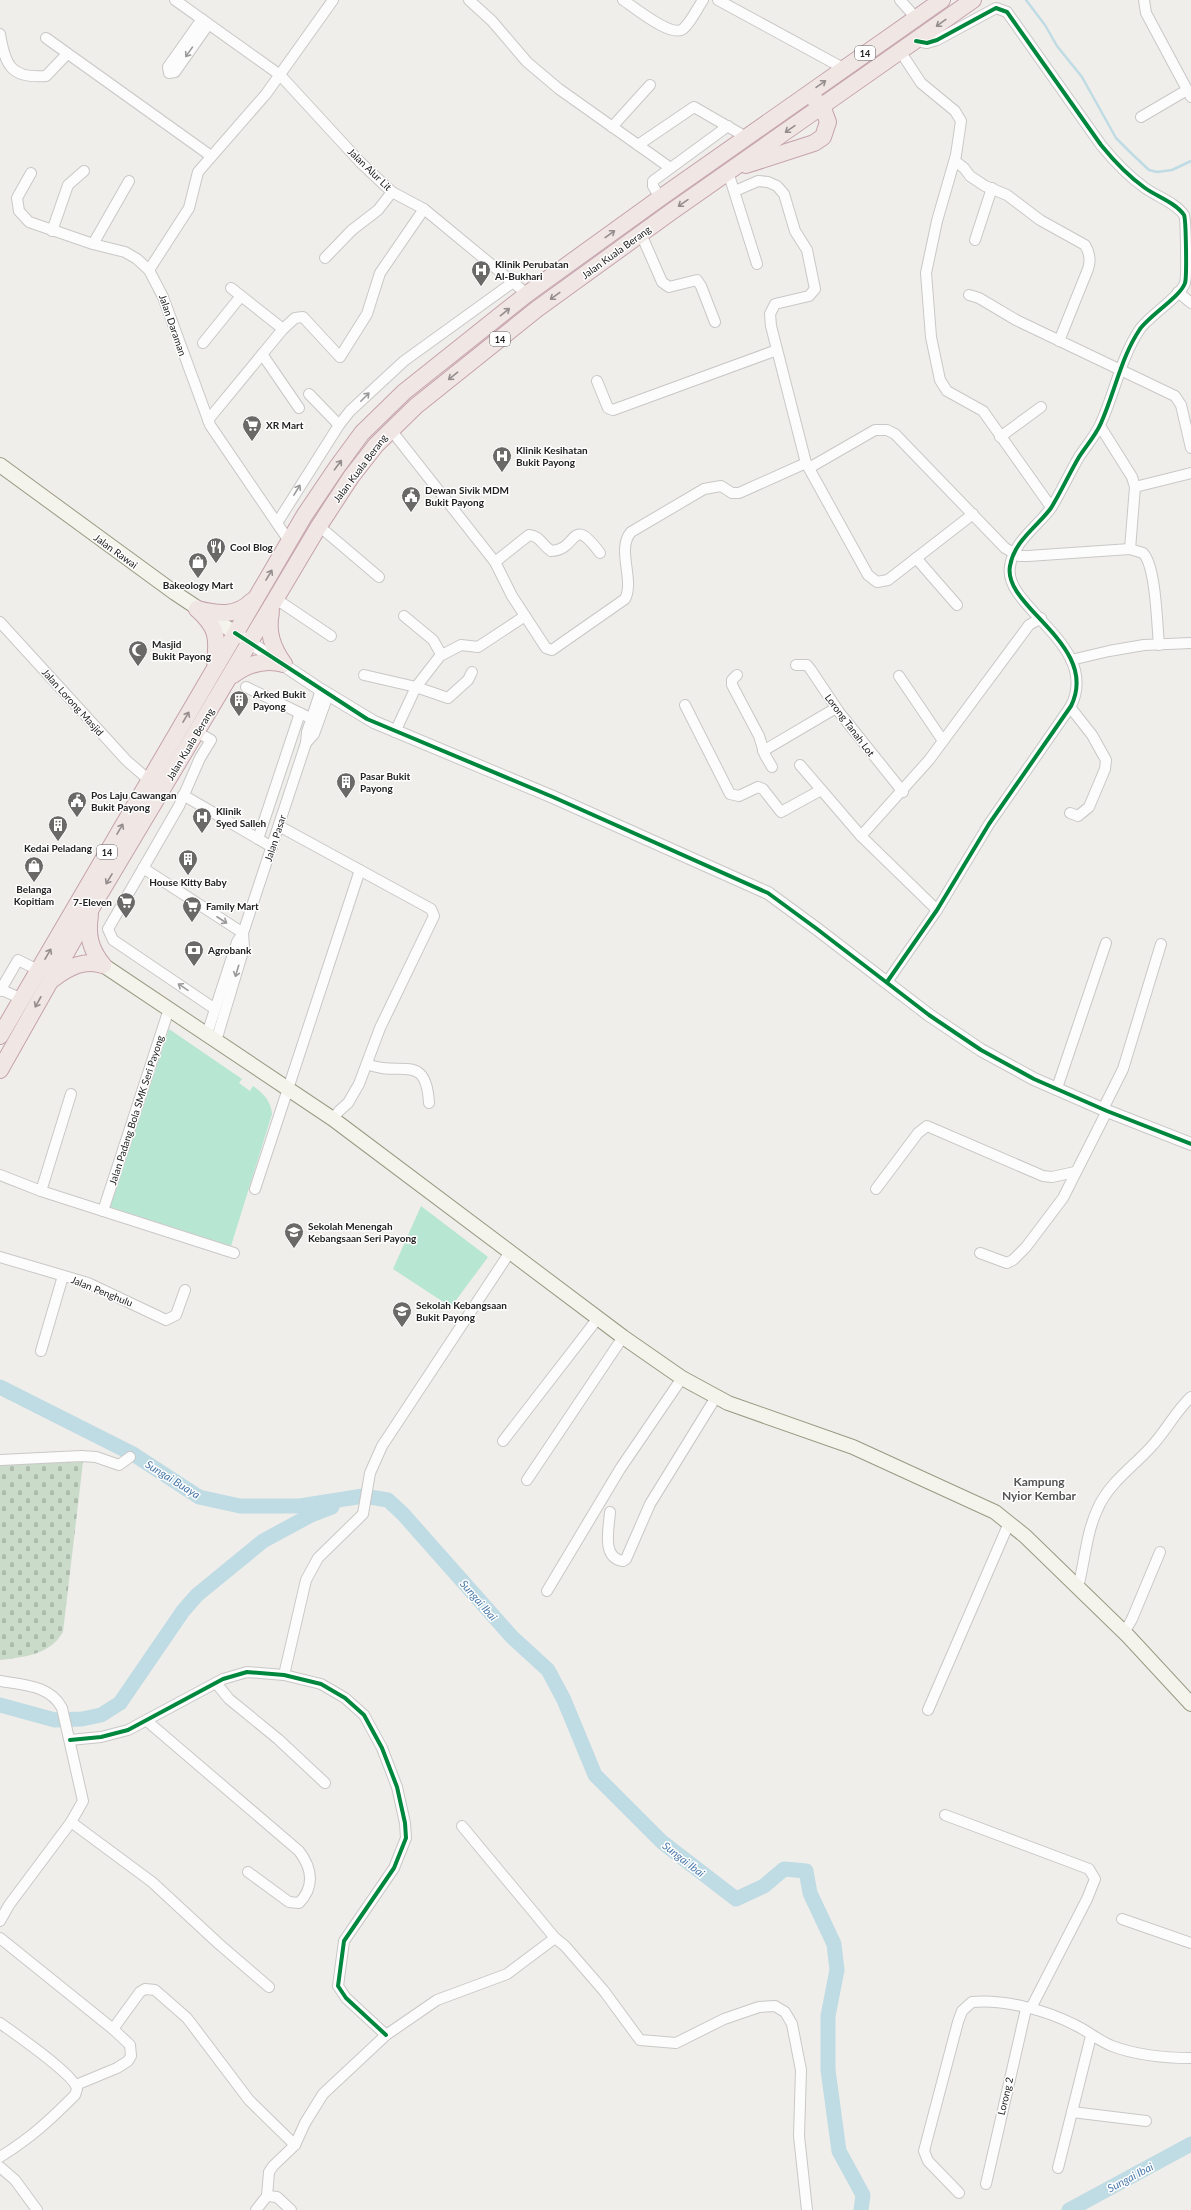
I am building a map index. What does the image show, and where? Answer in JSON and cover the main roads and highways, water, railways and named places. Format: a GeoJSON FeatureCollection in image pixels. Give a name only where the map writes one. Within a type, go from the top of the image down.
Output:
{"type":"FeatureCollection","features":[{"type":"Feature","properties":{"kind":"highway","name":"Jalan Kuala Berang"},"geometry":{"type":"LineString","coordinates":[[0,1036],[289,541],[328,478],[362,433],[404,392],[527,294],[746,137],[942,0]]}},
{"type":"Feature","properties":{"kind":"highway","name":"Jalan Kuala Berang"},"geometry":{"type":"LineString","coordinates":[[0,1070],[92,907],[319,526],[351,477],[390,430],[416,406],[537,309],[640,234],[973,0]]}},
{"type":"Feature","properties":{"kind":"highway"},"geometry":{"type":"LineString","coordinates":[[729,171],[808,145],[823,137],[828,122],[822,106],[810,99],[804,100],[789,107]]}},
{"type":"Feature","properties":{"kind":"highway"},"geometry":{"type":"LineString","coordinates":[[197,609],[228,614],[247,606],[256,597]]}},
{"type":"Feature","properties":{"kind":"highway"},"geometry":{"type":"LineString","coordinates":[[230,677],[250,664],[267,662],[284,664],[276,654],[270,636],[269,623],[274,603]]}},
{"type":"Feature","properties":{"kind":"highway"},"geometry":{"type":"LineString","coordinates":[[197,609],[209,619],[216,636],[214,668]]}},
{"type":"Feature","properties":{"kind":"highway"},"geometry":{"type":"LineString","coordinates":[[92,907],[88,931],[89,942],[94,955],[103,965]]}},
{"type":"Feature","properties":{"kind":"highway"},"geometry":{"type":"LineString","coordinates":[[49,982],[63,971],[80,964],[94,963],[103,965]]}},
{"type":"Feature","properties":{"kind":"main road","name":"Jalan Rawai"},"geometry":{"type":"LineString","coordinates":[[0,465],[197,609],[235,633]]}},
{"type":"Feature","properties":{"kind":"main road"},"geometry":{"type":"LineString","coordinates":[[103,965],[333,1119],[623,1337],[682,1378],[716,1397],[860,1450],[985,1507],[1010,1523],[1124,1633],[1191,1704]]}},
{"type":"Feature","properties":{"kind":"waterway"},"geometry":{"type":"LineString","coordinates":[[1026,0],[1045,25],[1057,46],[1082,77],[1116,138],[1132,154],[1149,170],[1157,172],[1172,170],[1191,161]]}},
{"type":"Feature","properties":{"kind":"waterway","name":"Sungai Ibai"},"geometry":{"type":"LineString","coordinates":[[0,1387],[133,1454],[199,1497],[240,1506],[300,1506],[363,1496],[388,1500],[403,1514],[512,1637],[548,1670],[564,1700],[595,1775],[662,1842],[736,1899],[764,1886],[784,1869],[806,1871],[810,1893],[834,1944],[837,1970],[828,2016],[828,2070],[839,2151],[863,2195],[861,2210]]}},
{"type":"Feature","properties":{"kind":"waterway"},"geometry":{"type":"LineString","coordinates":[[0,1705],[55,1720],[82,1719],[101,1715],[120,1703],[183,1611],[197,1595],[263,1541],[311,1515],[332,1507]]}},
{"type":"Feature","properties":{"kind":"waterway","name":"Sungai Ibai"},"geometry":{"type":"LineString","coordinates":[[1069,2210],[1191,2144]]}},
{"type":"Feature","properties":{"kind":"place","name":"Klinik Perubatan Al-Bukhari"},"geometry":{"type":"Point","coordinates":[481,287]}},
{"type":"Feature","properties":{"kind":"place","name":"XR Mart"},"geometry":{"type":"Point","coordinates":[252,442]}},
{"type":"Feature","properties":{"kind":"place","name":"Klinik Kesihatan Bukit Payong"},"geometry":{"type":"Point","coordinates":[502,473]}},
{"type":"Feature","properties":{"kind":"place","name":"Dewan Sivik MDM Bukit Payong"},"geometry":{"type":"Point","coordinates":[411,513]}},
{"type":"Feature","properties":{"kind":"place","name":"Cool Blog"},"geometry":{"type":"Point","coordinates":[216,564]}},
{"type":"Feature","properties":{"kind":"place","name":"Bakeology Mart"},"geometry":{"type":"Point","coordinates":[198,579]}},
{"type":"Feature","properties":{"kind":"place","name":"Masjid Bukit Payong"},"geometry":{"type":"Point","coordinates":[138,667]}},
{"type":"Feature","properties":{"kind":"place","name":"Arked Bukit Payong"},"geometry":{"type":"Point","coordinates":[239,717]}},
{"type":"Feature","properties":{"kind":"place","name":"Pasar Bukit Payong"},"geometry":{"type":"Point","coordinates":[346,799]}},
{"type":"Feature","properties":{"kind":"place","name":"Pos Laju Cawangan Bukit Payong"},"geometry":{"type":"Point","coordinates":[77,818]}},
{"type":"Feature","properties":{"kind":"place","name":"Klinik Syed Salleh"},"geometry":{"type":"Point","coordinates":[202,834]}},
{"type":"Feature","properties":{"kind":"place","name":"Kedai Peladang"},"geometry":{"type":"Point","coordinates":[58,842]}},
{"type":"Feature","properties":{"kind":"place","name":"House Kitty Baby"},"geometry":{"type":"Point","coordinates":[188,876]}},
{"type":"Feature","properties":{"kind":"place","name":"Belanga Kopitiam"},"geometry":{"type":"Point","coordinates":[34,883]}},
{"type":"Feature","properties":{"kind":"place","name":"7-Eleven"},"geometry":{"type":"Point","coordinates":[126,919]}},
{"type":"Feature","properties":{"kind":"place","name":"Family Mart"},"geometry":{"type":"Point","coordinates":[192,923]}},
{"type":"Feature","properties":{"kind":"place","name":"Agrobank"},"geometry":{"type":"Point","coordinates":[194,967]}},
{"type":"Feature","properties":{"kind":"place","name":"Sekolah Menengah Kebangsaan Seri Payong"},"geometry":{"type":"Point","coordinates":[294,1249]}},
{"type":"Feature","properties":{"kind":"place","name":"Sekolah Kebangsaan Bukit Payong"},"geometry":{"type":"Point","coordinates":[402,1328]}},
{"type":"Feature","properties":{"kind":"district","name":"Kampung Nyior Kembar"},"geometry":{"type":"Point","coordinates":[1039,1488]}},
{"type":"Feature","properties":{"kind":"water label","name":"Sungai Buaya"},"geometry":{"type":"Point","coordinates":[173,1479]}}]}
